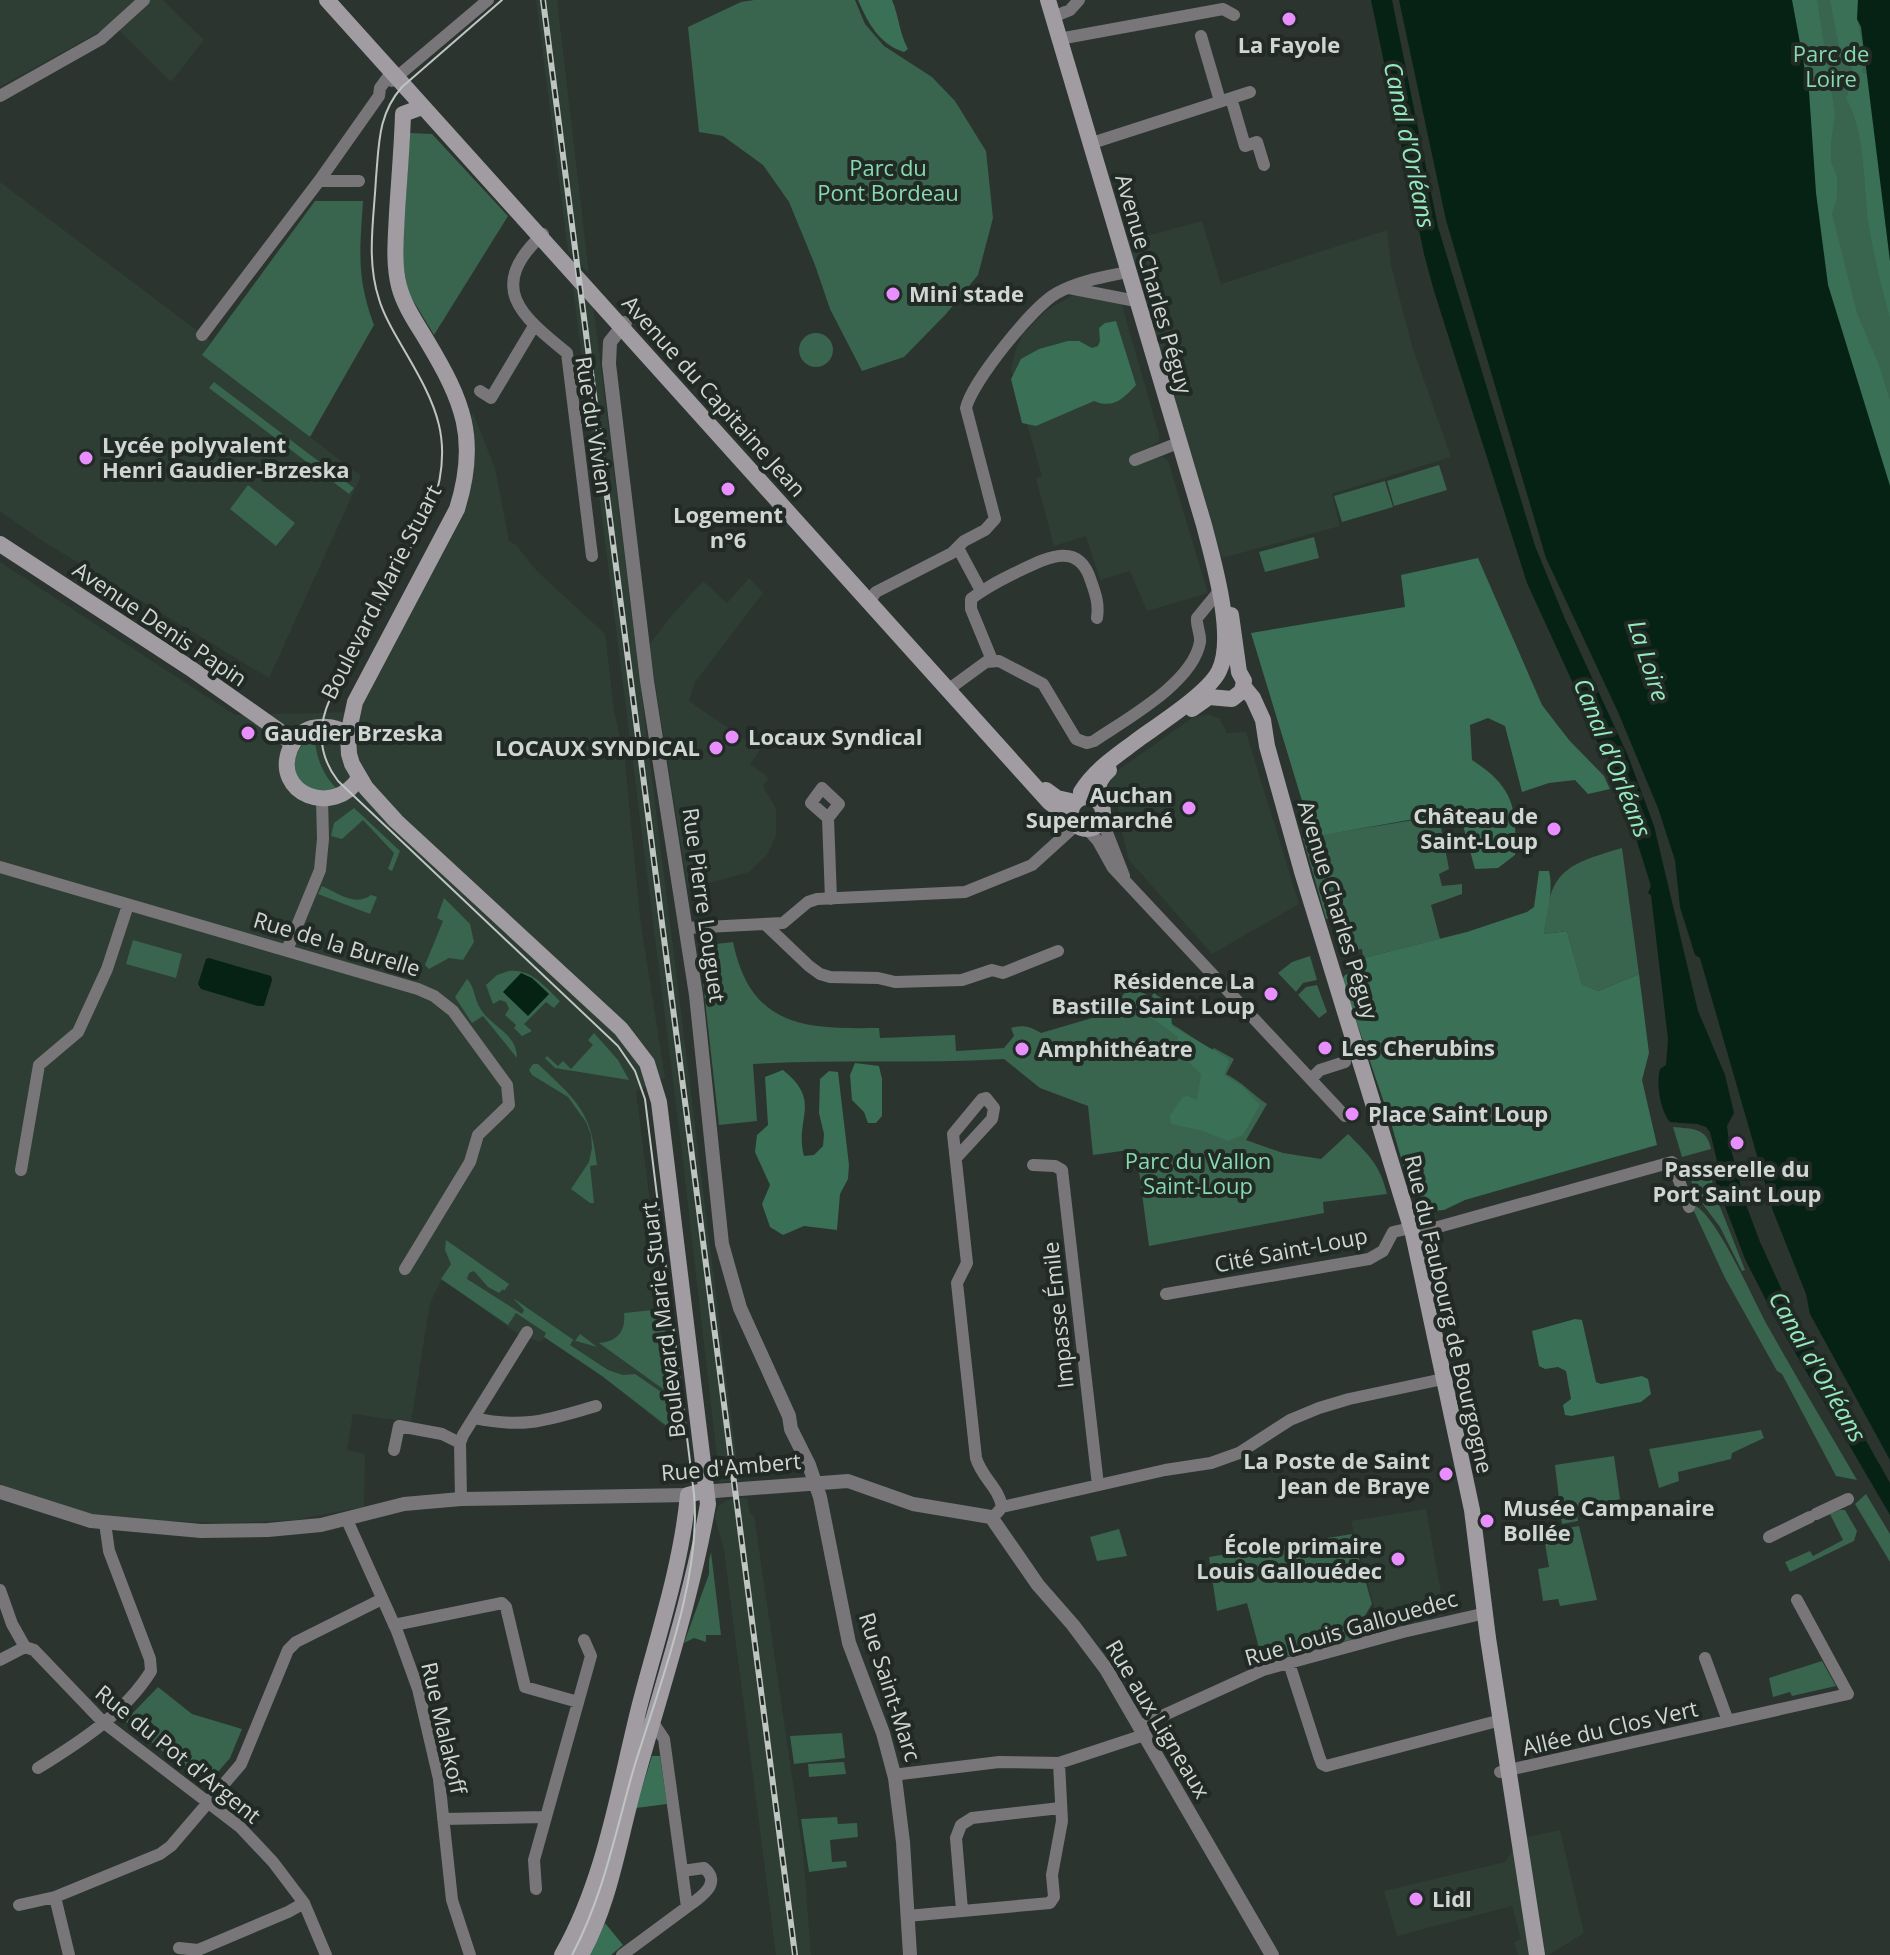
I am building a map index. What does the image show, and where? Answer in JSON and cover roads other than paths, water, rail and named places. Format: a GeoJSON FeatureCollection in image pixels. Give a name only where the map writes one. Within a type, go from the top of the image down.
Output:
{"type":"FeatureCollection","features":[{"type":"Feature","properties":{"kind":"main road","name":"Avenue du Capitaine Jean"},"geometry":{"type":"LineString","coordinates":[[319,0],[542,235]]}},
{"type":"Feature","properties":{"kind":"main road","name":"Avenue du Capitaine Jean"},"geometry":{"type":"LineString","coordinates":[[329,0],[397,82],[542,235],[1048,792],[1085,813]]}},
{"type":"Feature","properties":{"kind":"main road","name":"Avenue Charles Péguy"},"geometry":{"type":"LineString","coordinates":[[1048,0],[1219,585],[1223,643],[1216,676]]}},
{"type":"Feature","properties":{"kind":"main road"},"geometry":{"type":"LineString","coordinates":[[356,783],[338,796],[322,799],[304,794],[289,776],[288,755],[292,744],[310,729],[343,732],[358,696],[457,509],[467,461],[460,403],[399,287],[395,262],[403,114],[397,82]]}},
{"type":"Feature","properties":{"kind":"main road","name":"Boulevard Marie Stuart"},"geometry":{"type":"LineString","coordinates":[[397,82],[399,97],[390,245],[393,284],[398,302],[452,396],[460,426],[463,460],[459,486],[446,520],[346,708],[343,732],[356,783],[621,1029],[647,1063],[659,1102],[708,1504],[698,1562],[606,1896],[581,1955]]}},
{"type":"Feature","properties":{"kind":"main road"},"geometry":{"type":"LineString","coordinates":[[403,114],[422,107]]}},
{"type":"Feature","properties":{"kind":"main road","name":"Avenue Denis Papin"},"geometry":{"type":"LineString","coordinates":[[0,544],[190,668],[281,732],[292,744]]}},
{"type":"Feature","properties":{"kind":"main road","name":"Avenue Charles Péguy"},"geometry":{"type":"LineString","coordinates":[[1219,585],[1228,600],[1234,688],[1253,698],[1263,720],[1267,746],[1334,977],[1384,1133]]}},
{"type":"Feature","properties":{"kind":"main road"},"geometry":{"type":"LineString","coordinates":[[1085,813],[1081,792],[1097,770],[1182,708],[1229,668],[1234,688]]}},
{"type":"Feature","properties":{"kind":"main road"},"geometry":{"type":"LineString","coordinates":[[1216,676],[1213,690],[1234,688]]}},
{"type":"Feature","properties":{"kind":"main road"},"geometry":{"type":"LineString","coordinates":[[1085,813],[1100,781],[1113,767],[1203,700],[1234,688]]}},
{"type":"Feature","properties":{"kind":"main road","name":"Rue du Faubourg de Bourgogne"},"geometry":{"type":"LineString","coordinates":[[1384,1133],[1412,1231],[1472,1510],[1504,1772],[1534,1955]]}},
{"type":"Feature","properties":{"kind":"main road","name":"Rue d'Ambert"},"geometry":{"type":"LineString","coordinates":[[688,1495],[706,1490]]}},
{"type":"Feature","properties":{"kind":"main road"},"geometry":{"type":"LineString","coordinates":[[562,1955],[584,1909],[598,1865],[680,1556],[688,1495]]}},
{"type":"Feature","properties":{"kind":"street"},"geometry":{"type":"LineString","coordinates":[[0,96],[101,39],[144,0]]}},
{"type":"Feature","properties":{"kind":"street"},"geometry":{"type":"LineString","coordinates":[[202,335],[319,181],[379,96],[380,88],[397,82],[488,0]]}},
{"type":"Feature","properties":{"kind":"street"},"geometry":{"type":"LineString","coordinates":[[1053,17],[1070,10],[1079,0]]}},
{"type":"Feature","properties":{"kind":"street"},"geometry":{"type":"LineString","coordinates":[[1059,39],[1223,9],[1234,15]]}},
{"type":"Feature","properties":{"kind":"street"},"geometry":{"type":"LineString","coordinates":[[1201,36],[1245,146],[1257,142],[1264,165]]}},
{"type":"Feature","properties":{"kind":"street"},"geometry":{"type":"LineString","coordinates":[[1089,144],[1250,92]]}},
{"type":"Feature","properties":{"kind":"street"},"geometry":{"type":"LineString","coordinates":[[319,181],[359,181]]}},
{"type":"Feature","properties":{"kind":"street","name":"Rue du Vivien"},"geometry":{"type":"LineString","coordinates":[[542,235],[524,256],[514,277],[513,296],[525,318],[567,353],[592,556]]}},
{"type":"Feature","properties":{"kind":"street"},"geometry":{"type":"LineString","coordinates":[[871,599],[876,592],[958,548],[964,541],[985,530],[995,519],[968,417],[968,401],[1029,318],[1055,293],[1086,281],[1128,272]]}},
{"type":"Feature","properties":{"kind":"street"},"geometry":{"type":"LineString","coordinates":[[1069,288],[1136,301]]}},
{"type":"Feature","properties":{"kind":"street","name":"Rue Pierre Louguet"},"geometry":{"type":"LineString","coordinates":[[623,325],[610,342],[609,364],[647,681],[687,928],[722,1244],[740,1308],[789,1416],[791,1429],[809,1465],[813,1482]]}},
{"type":"Feature","properties":{"kind":"street"},"geometry":{"type":"LineString","coordinates":[[480,391],[491,398],[534,326]]}},
{"type":"Feature","properties":{"kind":"street"},"geometry":{"type":"LineString","coordinates":[[1135,460],[1178,443]]}},
{"type":"Feature","properties":{"kind":"street"},"geometry":{"type":"LineString","coordinates":[[958,548],[980,589]]}},
{"type":"Feature","properties":{"kind":"street"},"geometry":{"type":"LineString","coordinates":[[1097,618],[1099,605],[1089,571],[1084,564],[1069,556],[1051,556],[980,589],[970,604],[992,660],[1039,681],[1076,739],[1087,743],[1176,682],[1198,648],[1197,618],[1219,585]]}},
{"type":"Feature","properties":{"kind":"street"},"geometry":{"type":"LineString","coordinates":[[951,687],[992,660]]}},
{"type":"Feature","properties":{"kind":"street"},"geometry":{"type":"LineString","coordinates":[[287,950],[320,870],[322,799]]}},
{"type":"Feature","properties":{"kind":"street"},"geometry":{"type":"LineString","coordinates":[[687,928],[766,925],[788,921],[812,900],[913,897],[981,885],[1039,860],[1085,813],[1113,868],[1345,1116]]}},
{"type":"Feature","properties":{"kind":"street"},"geometry":{"type":"LineString","coordinates":[[828,818],[831,899]]}},
{"type":"Feature","properties":{"kind":"street","name":"Rue de la Burelle"},"geometry":{"type":"LineString","coordinates":[[0,867],[418,989],[434,996],[453,1011],[509,1090],[510,1100],[507,1109],[480,1132],[470,1162],[405,1269]]}},
{"type":"Feature","properties":{"kind":"street"},"geometry":{"type":"LineString","coordinates":[[21,1170],[39,1065],[78,1032],[107,969],[128,905]]}},
{"type":"Feature","properties":{"kind":"street"},"geometry":{"type":"LineString","coordinates":[[766,925],[809,966],[830,977],[878,978],[895,982],[962,980],[992,970],[1003,973],[1058,951]]}},
{"type":"Feature","properties":{"kind":"street"},"geometry":{"type":"LineString","coordinates":[[1312,1078],[1320,1070],[1345,1062]]}},
{"type":"Feature","properties":{"kind":"street"},"geometry":{"type":"LineString","coordinates":[[956,1158],[992,1119],[994,1108],[986,1098],[953,1134],[967,1263],[957,1283],[966,1371],[970,1381],[976,1458],[984,1477],[996,1490],[996,1512]]}},
{"type":"Feature","properties":{"kind":"street"},"geometry":{"type":"LineString","coordinates":[[1412,1231],[1672,1162],[1689,1207]]}},
{"type":"Feature","properties":{"kind":"street","name":"Impasse Émile"},"geometry":{"type":"LineString","coordinates":[[1033,1165],[1055,1166],[1062,1170],[1098,1485]]}},
{"type":"Feature","properties":{"kind":"street","name":"Cité Saint-Loup"},"geometry":{"type":"LineString","coordinates":[[1166,1294],[1369,1259],[1383,1251],[1393,1232],[1412,1231]]}},
{"type":"Feature","properties":{"kind":"street"},"geometry":{"type":"LineString","coordinates":[[461,1499],[460,1443],[527,1332]]}},
{"type":"Feature","properties":{"kind":"street","name":"Rue d'Ambert"},"geometry":{"type":"LineString","coordinates":[[706,1490],[848,1481],[913,1504],[996,1512],[1098,1485],[1211,1463],[1239,1453],[1290,1420],[1319,1408],[1443,1379]]}},
{"type":"Feature","properties":{"kind":"street"},"geometry":{"type":"LineString","coordinates":[[474,1418],[500,1423],[538,1423],[596,1406]]}},
{"type":"Feature","properties":{"kind":"street"},"geometry":{"type":"LineString","coordinates":[[394,1450],[399,1426],[442,1434],[460,1443]]}},
{"type":"Feature","properties":{"kind":"street","name":"Rue Saint-Marc"},"geometry":{"type":"LineString","coordinates":[[813,1482],[820,1497],[849,1643],[879,1721],[895,1778],[910,1955]]}},
{"type":"Feature","properties":{"kind":"street","name":"Rue d'Ambert"},"geometry":{"type":"LineString","coordinates":[[0,1492],[105,1523],[201,1531],[268,1530],[347,1520],[404,1504],[461,1499],[688,1495]]}},
{"type":"Feature","properties":{"kind":"street"},"geometry":{"type":"LineString","coordinates":[[1769,1537],[1848,1499]]}},
{"type":"Feature","properties":{"kind":"street","name":"Rue aux Ligneaux"},"geometry":{"type":"LineString","coordinates":[[996,1512],[1038,1585],[1106,1669],[1272,1955]]}},
{"type":"Feature","properties":{"kind":"street","name":"Rue Malakoff"},"geometry":{"type":"LineString","coordinates":[[347,1520],[394,1625],[418,1689],[439,1779],[452,1900],[470,1955]]}},
{"type":"Feature","properties":{"kind":"street"},"geometry":{"type":"LineString","coordinates":[[38,1768],[79,1743],[115,1714],[152,1668],[109,1551],[105,1523]]}},
{"type":"Feature","properties":{"kind":"street","name":"Rue du Pot d'Argent"},"geometry":{"type":"LineString","coordinates":[[0,1590],[12,1624],[25,1647],[34,1650],[103,1722],[240,1827],[273,1862],[304,1903],[326,1955]]}},
{"type":"Feature","properties":{"kind":"street"},"geometry":{"type":"LineString","coordinates":[[19,1905],[55,1897],[160,1854],[171,1846],[241,1764],[288,1650],[296,1642],[382,1599]]}},
{"type":"Feature","properties":{"kind":"street","name":"Allée du Clos Vert"},"geometry":{"type":"LineString","coordinates":[[1504,1772],[1848,1694],[1797,1600]]}},
{"type":"Feature","properties":{"kind":"street"},"geometry":{"type":"LineString","coordinates":[[394,1625],[502,1603],[506,1607],[525,1687],[578,1702]]}},
{"type":"Feature","properties":{"kind":"street","name":"Rue Louis Gallouedec"},"geometry":{"type":"LineString","coordinates":[[895,1778],[901,1774],[999,1762],[1059,1763],[1142,1730],[1263,1670],[1483,1609]]}},
{"type":"Feature","properties":{"kind":"street"},"geometry":{"type":"LineString","coordinates":[[536,1889],[534,1860],[591,1656],[584,1640]]}},
{"type":"Feature","properties":{"kind":"street"},"geometry":{"type":"LineString","coordinates":[[0,1660],[25,1647]]}},
{"type":"Feature","properties":{"kind":"street","name":"Allée du Clos Vert"},"geometry":{"type":"LineString","coordinates":[[1705,1658],[1728,1721]]}},
{"type":"Feature","properties":{"kind":"street"},"geometry":{"type":"LineString","coordinates":[[1289,1663],[1319,1756],[1326,1766],[1497,1720]]}},
{"type":"Feature","properties":{"kind":"street"},"geometry":{"type":"LineString","coordinates":[[636,1722],[653,1726],[661,1731],[664,1739],[687,1907]]}},
{"type":"Feature","properties":{"kind":"street"},"geometry":{"type":"LineString","coordinates":[[907,1916],[1050,1903],[1054,1897],[1052,1875],[1062,1821],[1059,1763]]}},
{"type":"Feature","properties":{"kind":"street"},"geometry":{"type":"LineString","coordinates":[[962,1910],[956,1838],[961,1825],[972,1818],[1060,1808]]}},
{"type":"Feature","properties":{"kind":"street"},"geometry":{"type":"LineString","coordinates":[[443,1819],[546,1817]]}},
{"type":"Feature","properties":{"kind":"street"},"geometry":{"type":"LineString","coordinates":[[622,1955],[708,1890],[712,1879],[710,1872],[704,1868],[682,1871]]}},
{"type":"Feature","properties":{"kind":"street"},"geometry":{"type":"LineString","coordinates":[[55,1897],[69,1955]]}},
{"type":"Feature","properties":{"kind":"street"},"geometry":{"type":"LineString","coordinates":[[179,1948],[198,1950],[304,1903]]}},
{"type":"Feature","properties":{"kind":"water","name":"Canal d'Orléans"},"geometry":{"type":"Polygon","coordinates":[[[1371,0],[1392,0],[1438,227],[1535,546],[1628,756],[1654,826],[1698,1011],[1725,1075],[1734,1113],[1727,1126],[1729,1142],[1745,1202],[1786,1299],[1890,1483],[1890,1515],[1775,1318],[1745,1259],[1714,1177],[1717,1161],[1710,1132],[1697,1124],[1670,1122],[1664,1111],[1658,1082],[1660,1069],[1666,1065],[1668,1039],[1651,895],[1648,893],[1651,886],[1613,765],[1592,734],[1593,727],[1527,583],[1434,291],[1371,0]]]}},
{"type":"Feature","properties":{"kind":"water","name":"La Loire"},"geometry":{"type":"Polygon","coordinates":[[[1399,0],[1792,0],[1809,92],[1816,193],[1828,285],[1890,486],[1890,1460],[1810,1314],[1806,1294],[1773,1211],[1700,958],[1695,955],[1680,907],[1675,860],[1658,808],[1618,712],[1546,558],[1446,220],[1399,0]]]}},
{"type":"Feature","properties":{"kind":"water"},"geometry":{"type":"Polygon","coordinates":[[[1858,0],[1890,0],[1890,261],[1861,27],[1857,19],[1858,0]]]}},
{"type":"Feature","properties":{"kind":"water"},"geometry":{"type":"Polygon","coordinates":[[[209,958],[271,976],[264,1006],[201,989],[198,984],[209,958]]]}},
{"type":"Feature","properties":{"kind":"water"},"geometry":{"type":"Polygon","coordinates":[[[521,973],[532,978],[549,994],[528,1016],[503,992],[521,973]]]}},
{"type":"Feature","properties":{"kind":"tram line"},"geometry":{"type":"LineString","coordinates":[[502,0],[402,87],[388,108],[381,130],[372,239],[375,284],[386,318],[433,406],[442,443],[442,463],[432,508],[330,699],[323,720],[322,741],[326,761],[338,781],[618,1046],[635,1071],[645,1099],[694,1494],[695,1527],[685,1598],[676,1634],[600,1888],[572,1955]]}},
{"type":"Feature","properties":{"kind":"railway"},"geometry":{"type":"LineString","coordinates":[[543,0],[795,1955]]}},
{"type":"Feature","properties":{"kind":"place","name":"La Fayole"},"geometry":{"type":"Point","coordinates":[1289,19]}},
{"type":"Feature","properties":{"kind":"place","name":"Mini stade"},"geometry":{"type":"Point","coordinates":[893,294]}},
{"type":"Feature","properties":{"kind":"place","name":"Lycée polyvalent Henri Gaudier-Brzeska"},"geometry":{"type":"Point","coordinates":[86,458]}},
{"type":"Feature","properties":{"kind":"place","name":"Logement n°6"},"geometry":{"type":"Point","coordinates":[728,489]}},
{"type":"Feature","properties":{"kind":"place","name":"Gaudier Brzeska"},"geometry":{"type":"Point","coordinates":[248,733]}},
{"type":"Feature","properties":{"kind":"place","name":"Locaux Syndical"},"geometry":{"type":"Point","coordinates":[732,737]}},
{"type":"Feature","properties":{"kind":"place","name":"LOCAUX SYNDICAL"},"geometry":{"type":"Point","coordinates":[716,748]}},
{"type":"Feature","properties":{"kind":"place","name":"Auchan Supermarché"},"geometry":{"type":"Point","coordinates":[1189,808]}},
{"type":"Feature","properties":{"kind":"place","name":"Château de Saint-Loup"},"geometry":{"type":"Point","coordinates":[1554,829]}},
{"type":"Feature","properties":{"kind":"place","name":"Résidence La Bastille Saint Loup"},"geometry":{"type":"Point","coordinates":[1271,994]}},
{"type":"Feature","properties":{"kind":"place","name":"Les Cherubins"},"geometry":{"type":"Point","coordinates":[1325,1048]}},
{"type":"Feature","properties":{"kind":"place","name":"Amphithéatre"},"geometry":{"type":"Point","coordinates":[1022,1049]}},
{"type":"Feature","properties":{"kind":"place","name":"Place Saint Loup"},"geometry":{"type":"Point","coordinates":[1352,1114]}},
{"type":"Feature","properties":{"kind":"place","name":"Passerelle du Port Saint Loup"},"geometry":{"type":"Point","coordinates":[1737,1143]}},
{"type":"Feature","properties":{"kind":"place","name":"La Poste de Saint Jean de Braye"},"geometry":{"type":"Point","coordinates":[1446,1474]}},
{"type":"Feature","properties":{"kind":"place","name":"Musée Campanaire Bollée"},"geometry":{"type":"Point","coordinates":[1487,1521]}},
{"type":"Feature","properties":{"kind":"place","name":"École primaire Louis Gallouédec"},"geometry":{"type":"Point","coordinates":[1398,1559]}},
{"type":"Feature","properties":{"kind":"place","name":"Lidl"},"geometry":{"type":"Point","coordinates":[1416,1899]}},
{"type":"Feature","properties":{"kind":"park label","name":"Parc de Loire"},"geometry":{"type":"Point","coordinates":[1831,66]}},
{"type":"Feature","properties":{"kind":"park label","name":"Parc du Pont Bordeau"},"geometry":{"type":"Point","coordinates":[888,180]}},
{"type":"Feature","properties":{"kind":"park label","name":"Parc du Vallon Saint-Loup"},"geometry":{"type":"Point","coordinates":[1198,1174]}}]}
